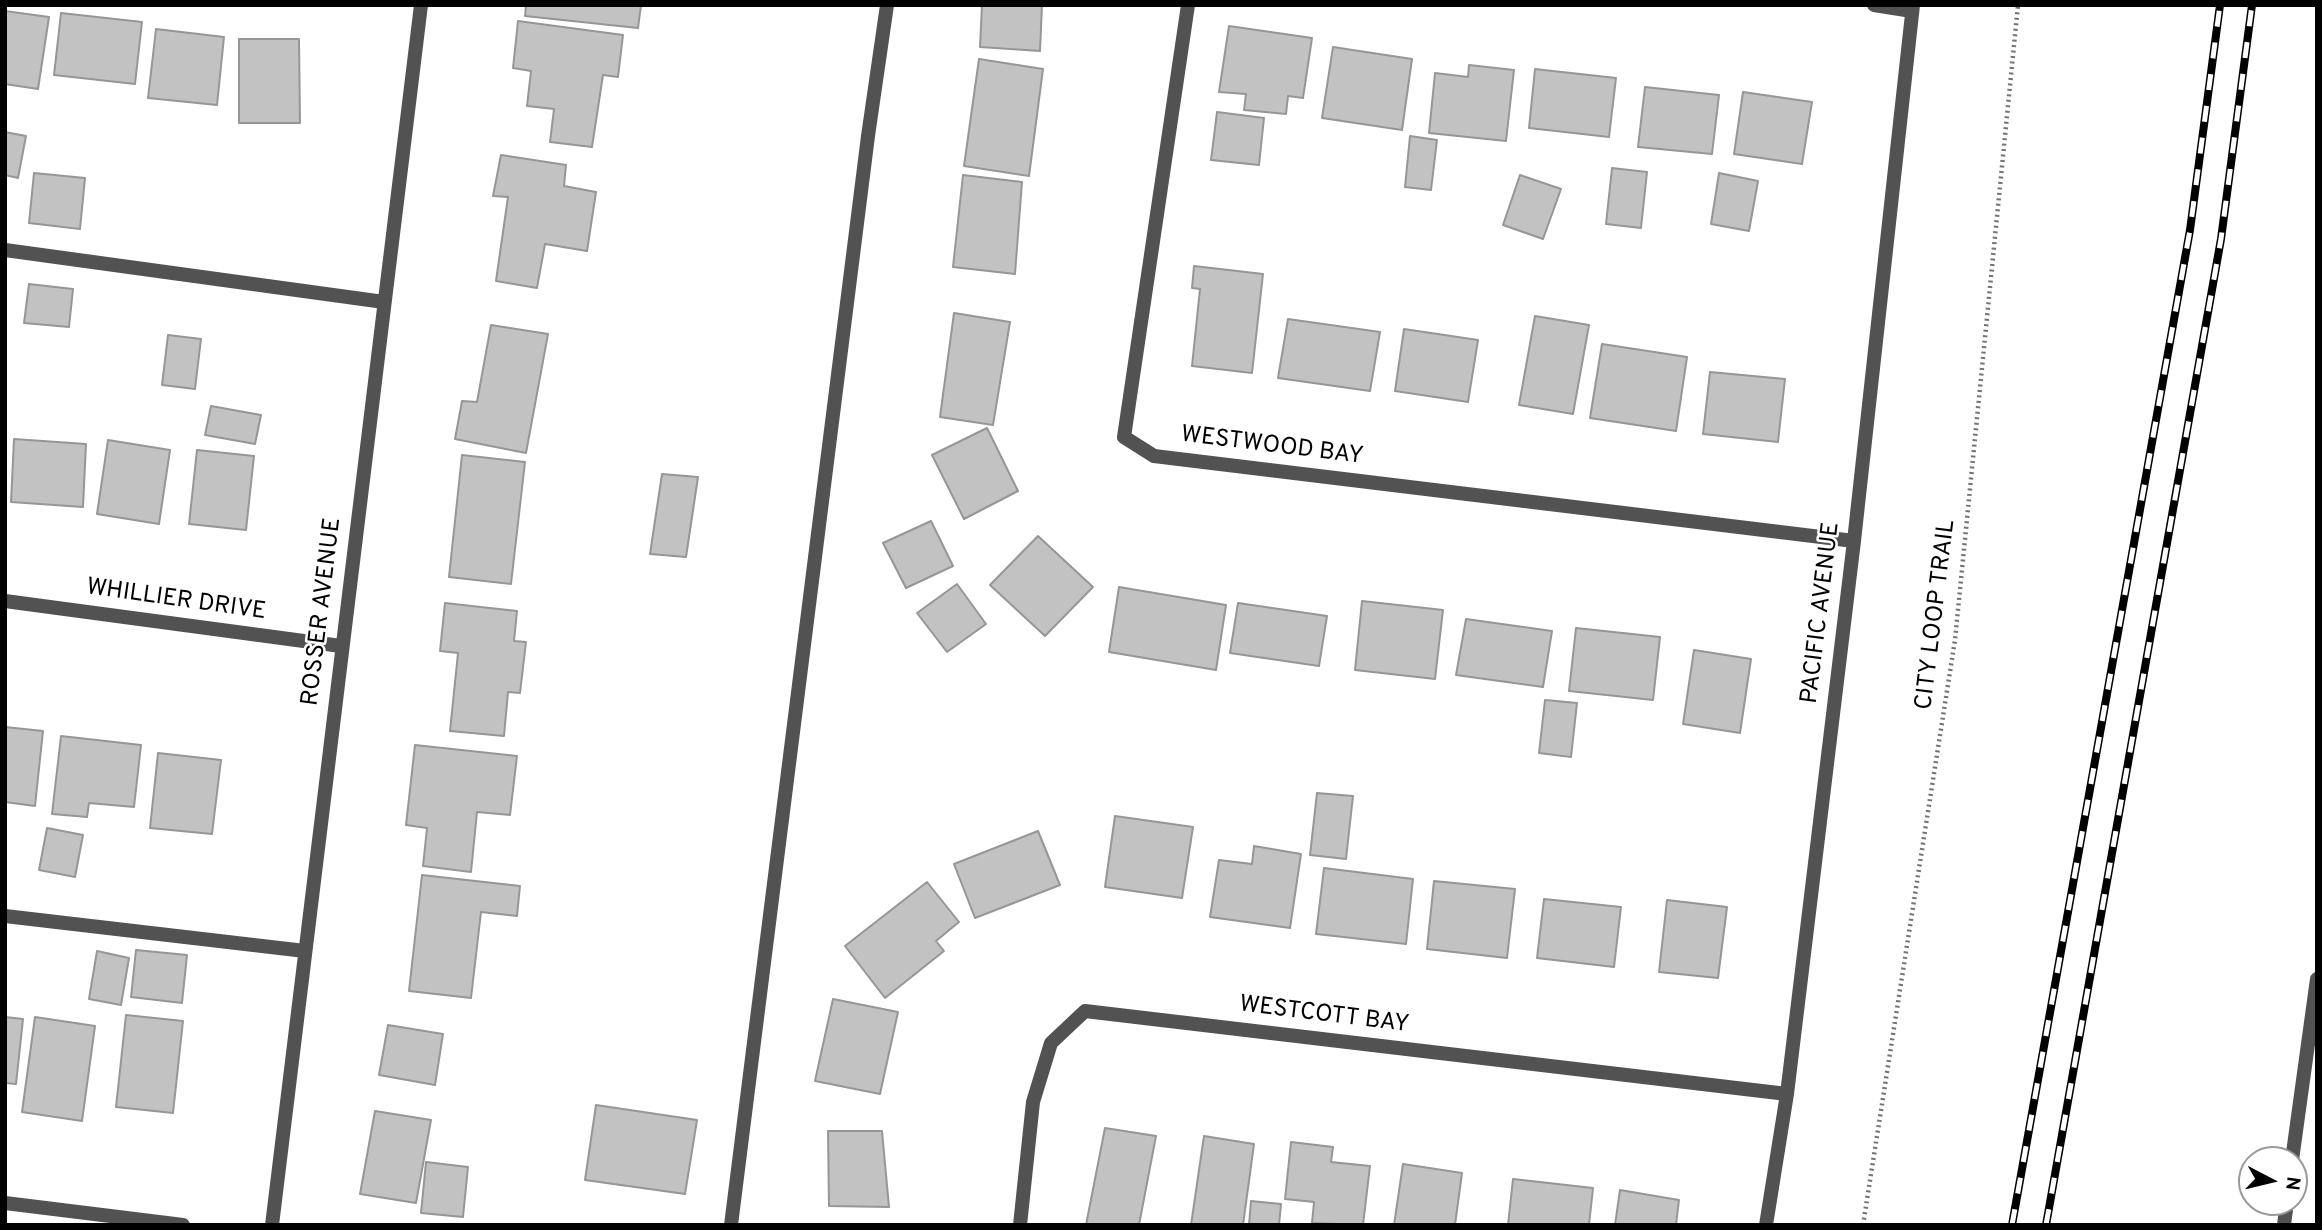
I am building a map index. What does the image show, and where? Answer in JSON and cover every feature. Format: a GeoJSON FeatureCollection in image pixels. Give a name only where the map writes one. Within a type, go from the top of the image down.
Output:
{"type":"FeatureCollection","features":[{"type":"Feature","properties":{"kind":"street","name":"ROSSER AVENUE"},"geometry":{"type":"LineString","coordinates":[[272,1225],[421,5]]}},
{"type":"Feature","properties":{"kind":"street"},"geometry":{"type":"LineString","coordinates":[[731,1225],[868,136],[887,5]]}},
{"type":"Feature","properties":{"kind":"street","name":"WESTWOOD BAY"},"geometry":{"type":"LineString","coordinates":[[1188,5],[1124,437],[1154,456],[1854,541]]}},
{"type":"Feature","properties":{"kind":"street"},"geometry":{"type":"LineString","coordinates":[[1874,5],[1913,8]]}},
{"type":"Feature","properties":{"kind":"street","name":"PACIFIC AVENUE"},"geometry":{"type":"LineString","coordinates":[[1766,1225],[1787,1094],[1854,541],[1913,8]]}},
{"type":"Feature","properties":{"kind":"street"},"geometry":{"type":"LineString","coordinates":[[5,250],[384,302]]}},
{"type":"Feature","properties":{"kind":"street","name":"WHILLIER DRIVE"},"geometry":{"type":"LineString","coordinates":[[5,601],[341,646]]}},
{"type":"Feature","properties":{"kind":"street"},"geometry":{"type":"LineString","coordinates":[[5,916],[305,951]]}},
{"type":"Feature","properties":{"kind":"street"},"geometry":{"type":"LineString","coordinates":[[2294,1146],[2317,979]]}},
{"type":"Feature","properties":{"kind":"street","name":"WESTCOTT BAY"},"geometry":{"type":"LineString","coordinates":[[1020,1225],[1033,1102],[1051,1043],[1085,1011],[1787,1094]]}},
{"type":"Feature","properties":{"kind":"street"},"geometry":{"type":"LineString","coordinates":[[5,1203],[183,1225]]}},
{"type":"Feature","properties":{"kind":"path","name":"CITY LOOP TRAIL"},"geometry":{"type":"LineString","coordinates":[[1863,1225],[1955,640],[2018,5]]}},
{"type":"Feature","properties":{"kind":"building"},"geometry":{"type":"Polygon","coordinates":[[[526,5],[641,5],[638,28],[525,16],[526,5]]]}},
{"type":"Feature","properties":{"kind":"building"},"geometry":{"type":"Polygon","coordinates":[[[982,5],[1042,5],[1040,51],[980,47],[982,5]]]}},
{"type":"Feature","properties":{"kind":"building"},"geometry":{"type":"Polygon","coordinates":[[[5,11],[49,17],[38,89],[5,84],[5,11]]]}},
{"type":"Feature","properties":{"kind":"building"},"geometry":{"type":"Polygon","coordinates":[[[61,13],[142,22],[135,84],[54,75],[61,13]]]}},
{"type":"Feature","properties":{"kind":"building"},"geometry":{"type":"Polygon","coordinates":[[[518,21],[623,35],[618,77],[603,75],[592,147],[550,142],[554,109],[527,106],[531,71],[513,68],[518,21]]]}},
{"type":"Feature","properties":{"kind":"building"},"geometry":{"type":"Polygon","coordinates":[[[1229,26],[1312,38],[1303,98],[1288,96],[1286,114],[1244,110],[1246,94],[1219,92],[1229,26]]]}},
{"type":"Feature","properties":{"kind":"building"},"geometry":{"type":"Polygon","coordinates":[[[156,29],[224,37],[217,105],[148,98],[156,29]]]}},
{"type":"Feature","properties":{"kind":"building"},"geometry":{"type":"Polygon","coordinates":[[[239,39],[299,39],[300,123],[239,123],[239,39]]]}},
{"type":"Feature","properties":{"kind":"building"},"geometry":{"type":"Polygon","coordinates":[[[1333,47],[1412,59],[1402,130],[1322,118],[1333,47]]]}},
{"type":"Feature","properties":{"kind":"building"},"geometry":{"type":"Polygon","coordinates":[[[979,59],[1043,69],[1029,176],[964,166],[979,59]]]}},
{"type":"Feature","properties":{"kind":"building"},"geometry":{"type":"Polygon","coordinates":[[[1469,65],[1514,70],[1506,141],[1429,133],[1435,73],[1468,77],[1469,65]]]}},
{"type":"Feature","properties":{"kind":"building"},"geometry":{"type":"Polygon","coordinates":[[[1535,69],[1616,78],[1609,137],[1529,128],[1535,69]]]}},
{"type":"Feature","properties":{"kind":"building"},"geometry":{"type":"Polygon","coordinates":[[[1645,87],[1719,95],[1712,154],[1638,147],[1645,87]]]}},
{"type":"Feature","properties":{"kind":"building"},"geometry":{"type":"Polygon","coordinates":[[[1743,92],[1812,102],[1802,164],[1734,154],[1743,92]]]}},
{"type":"Feature","properties":{"kind":"building"},"geometry":{"type":"Polygon","coordinates":[[[1217,112],[1264,118],[1259,165],[1211,160],[1217,112]]]}},
{"type":"Feature","properties":{"kind":"building"},"geometry":{"type":"Polygon","coordinates":[[[5,132],[26,136],[18,178],[5,175],[5,132]]]}},
{"type":"Feature","properties":{"kind":"building"},"geometry":{"type":"Polygon","coordinates":[[[1410,136],[1437,140],[1431,190],[1405,187],[1410,136]]]}},
{"type":"Feature","properties":{"kind":"building"},"geometry":{"type":"Polygon","coordinates":[[[501,155],[566,165],[564,186],[596,192],[587,251],[545,244],[537,288],[496,281],[508,197],[493,196],[501,155]]]}},
{"type":"Feature","properties":{"kind":"building"},"geometry":{"type":"Polygon","coordinates":[[[1612,168],[1647,172],[1641,228],[1606,224],[1612,168]]]}},
{"type":"Feature","properties":{"kind":"building"},"geometry":{"type":"Polygon","coordinates":[[[34,173],[85,178],[80,229],[29,223],[34,173]]]}},
{"type":"Feature","properties":{"kind":"building"},"geometry":{"type":"Polygon","coordinates":[[[1719,173],[1758,181],[1749,231],[1711,224],[1719,173]]]}},
{"type":"Feature","properties":{"kind":"building"},"geometry":{"type":"Polygon","coordinates":[[[963,175],[1022,182],[1015,274],[953,267],[963,175]]]}},
{"type":"Feature","properties":{"kind":"building"},"geometry":{"type":"Polygon","coordinates":[[[1520,175],[1561,189],[1543,239],[1503,225],[1520,175]]]}},
{"type":"Feature","properties":{"kind":"building"},"geometry":{"type":"Polygon","coordinates":[[[1194,266],[1263,274],[1252,373],[1192,366],[1200,289],[1192,288],[1194,266]]]}},
{"type":"Feature","properties":{"kind":"building"},"geometry":{"type":"Polygon","coordinates":[[[29,284],[73,289],[69,327],[24,323],[29,284]]]}},
{"type":"Feature","properties":{"kind":"building"},"geometry":{"type":"Polygon","coordinates":[[[954,313],[1010,322],[993,425],[940,417],[954,313]]]}},
{"type":"Feature","properties":{"kind":"building"},"geometry":{"type":"Polygon","coordinates":[[[1535,316],[1589,325],[1573,414],[1519,405],[1535,316]]]}},
{"type":"Feature","properties":{"kind":"building"},"geometry":{"type":"Polygon","coordinates":[[[1288,319],[1380,332],[1370,391],[1278,378],[1288,319]]]}},
{"type":"Feature","properties":{"kind":"building"},"geometry":{"type":"Polygon","coordinates":[[[491,325],[548,334],[526,453],[455,439],[462,401],[477,402],[491,325]]]}},
{"type":"Feature","properties":{"kind":"building"},"geometry":{"type":"Polygon","coordinates":[[[1404,329],[1478,340],[1468,402],[1395,391],[1404,329]]]}},
{"type":"Feature","properties":{"kind":"building"},"geometry":{"type":"Polygon","coordinates":[[[168,335],[201,339],[195,389],[162,385],[168,335]]]}},
{"type":"Feature","properties":{"kind":"building"},"geometry":{"type":"Polygon","coordinates":[[[1602,344],[1687,357],[1676,431],[1590,418],[1602,344]]]}},
{"type":"Feature","properties":{"kind":"building"},"geometry":{"type":"Polygon","coordinates":[[[1710,372],[1785,379],[1778,442],[1703,434],[1710,372]]]}},
{"type":"Feature","properties":{"kind":"building"},"geometry":{"type":"Polygon","coordinates":[[[211,406],[261,415],[255,444],[205,435],[211,406]]]}},
{"type":"Feature","properties":{"kind":"building"},"geometry":{"type":"Polygon","coordinates":[[[987,428],[1018,491],[964,519],[932,455],[987,428]]]}},
{"type":"Feature","properties":{"kind":"building"},"geometry":{"type":"Polygon","coordinates":[[[14,439],[86,444],[83,507],[11,502],[14,439]]]}},
{"type":"Feature","properties":{"kind":"building"},"geometry":{"type":"Polygon","coordinates":[[[108,440],[170,450],[159,524],[97,514],[108,440]]]}},
{"type":"Feature","properties":{"kind":"building"},"geometry":{"type":"Polygon","coordinates":[[[197,450],[254,456],[246,530],[189,524],[197,450]]]}},
{"type":"Feature","properties":{"kind":"building"},"geometry":{"type":"Polygon","coordinates":[[[462,455],[525,462],[511,584],[449,577],[462,455]]]}},
{"type":"Feature","properties":{"kind":"building"},"geometry":{"type":"Polygon","coordinates":[[[662,474],[698,477],[686,557],[650,554],[662,474]]]}},
{"type":"Feature","properties":{"kind":"building"},"geometry":{"type":"Polygon","coordinates":[[[931,521],[953,566],[906,588],[883,543],[931,521]]]}},
{"type":"Feature","properties":{"kind":"building"},"geometry":{"type":"Polygon","coordinates":[[[1038,536],[1093,587],[1045,636],[990,585],[1038,536]]]}},
{"type":"Feature","properties":{"kind":"building"},"geometry":{"type":"Polygon","coordinates":[[[957,584],[986,624],[947,652],[917,613],[957,584]]]}},
{"type":"Feature","properties":{"kind":"building"},"geometry":{"type":"Polygon","coordinates":[[[1119,587],[1226,605],[1216,670],[1109,652],[1119,587]]]}},
{"type":"Feature","properties":{"kind":"building"},"geometry":{"type":"Polygon","coordinates":[[[1362,601],[1443,610],[1435,679],[1355,670],[1362,601]]]}},
{"type":"Feature","properties":{"kind":"building"},"geometry":{"type":"Polygon","coordinates":[[[445,603],[517,611],[514,641],[526,642],[520,693],[508,692],[504,736],[450,731],[458,653],[440,651],[445,603]]]}},
{"type":"Feature","properties":{"kind":"building"},"geometry":{"type":"Polygon","coordinates":[[[1238,603],[1327,616],[1319,666],[1230,653],[1238,603]]]}},
{"type":"Feature","properties":{"kind":"building"},"geometry":{"type":"Polygon","coordinates":[[[1466,619],[1552,631],[1543,687],[1456,675],[1466,619]]]}},
{"type":"Feature","properties":{"kind":"building"},"geometry":{"type":"Polygon","coordinates":[[[1576,628],[1660,637],[1653,700],[1569,691],[1576,628]]]}},
{"type":"Feature","properties":{"kind":"building"},"geometry":{"type":"Polygon","coordinates":[[[1694,650],[1751,659],[1740,733],[1683,724],[1694,650]]]}},
{"type":"Feature","properties":{"kind":"building"},"geometry":{"type":"Polygon","coordinates":[[[1545,700],[1577,703],[1571,757],[1539,753],[1545,700]]]}},
{"type":"Feature","properties":{"kind":"building"},"geometry":{"type":"Polygon","coordinates":[[[5,727],[43,731],[35,806],[5,802],[5,727]]]}},
{"type":"Feature","properties":{"kind":"building"},"geometry":{"type":"Polygon","coordinates":[[[61,736],[141,745],[134,807],[89,803],[87,817],[52,814],[61,736]]]}},
{"type":"Feature","properties":{"kind":"building"},"geometry":{"type":"Polygon","coordinates":[[[415,745],[517,756],[510,815],[477,812],[471,872],[423,866],[427,828],[406,825],[415,745]]]}},
{"type":"Feature","properties":{"kind":"building"},"geometry":{"type":"Polygon","coordinates":[[[158,753],[221,760],[212,834],[150,828],[158,753]]]}},
{"type":"Feature","properties":{"kind":"building"},"geometry":{"type":"Polygon","coordinates":[[[1317,793],[1353,796],[1346,859],[1310,855],[1317,793]]]}},
{"type":"Feature","properties":{"kind":"building"},"geometry":{"type":"Polygon","coordinates":[[[1115,816],[1193,827],[1182,898],[1105,887],[1115,816]]]}},
{"type":"Feature","properties":{"kind":"building"},"geometry":{"type":"Polygon","coordinates":[[[47,828],[83,835],[75,877],[39,870],[47,828]]]}},
{"type":"Feature","properties":{"kind":"building"},"geometry":{"type":"Polygon","coordinates":[[[1038,831],[1060,885],[975,918],[954,864],[1038,831]]]}},
{"type":"Feature","properties":{"kind":"building"},"geometry":{"type":"Polygon","coordinates":[[[1254,846],[1301,854],[1290,928],[1210,917],[1219,860],[1252,864],[1254,846]]]}},
{"type":"Feature","properties":{"kind":"building"},"geometry":{"type":"Polygon","coordinates":[[[1324,868],[1413,879],[1406,944],[1316,934],[1324,868]]]}},
{"type":"Feature","properties":{"kind":"building"},"geometry":{"type":"Polygon","coordinates":[[[422,875],[520,886],[517,916],[481,912],[471,998],[409,991],[422,875]]]}},
{"type":"Feature","properties":{"kind":"building"},"geometry":{"type":"Polygon","coordinates":[[[1434,881],[1515,889],[1507,958],[1427,949],[1434,881]]]}},
{"type":"Feature","properties":{"kind":"building"},"geometry":{"type":"Polygon","coordinates":[[[927,882],[959,922],[936,941],[944,951],[885,998],[845,946],[927,882]]]}},
{"type":"Feature","properties":{"kind":"building"},"geometry":{"type":"Polygon","coordinates":[[[1544,899],[1621,907],[1614,967],[1537,958],[1544,899]]]}},
{"type":"Feature","properties":{"kind":"building"},"geometry":{"type":"Polygon","coordinates":[[[1667,900],[1727,907],[1718,978],[1659,972],[1667,900]]]}},
{"type":"Feature","properties":{"kind":"building"},"geometry":{"type":"Polygon","coordinates":[[[136,950],[187,955],[182,1003],[131,997],[136,950]]]}},
{"type":"Feature","properties":{"kind":"building"},"geometry":{"type":"Polygon","coordinates":[[[97,951],[129,958],[121,1005],[89,999],[97,951]]]}},
{"type":"Feature","properties":{"kind":"building"},"geometry":{"type":"Polygon","coordinates":[[[833,999],[898,1012],[880,1094],[815,1081],[833,999]]]}},
{"type":"Feature","properties":{"kind":"building"},"geometry":{"type":"Polygon","coordinates":[[[126,1015],[183,1021],[173,1113],[116,1107],[126,1015]]]}},
{"type":"Feature","properties":{"kind":"building"},"geometry":{"type":"Polygon","coordinates":[[[5,1017],[23,1019],[16,1084],[5,1083],[5,1017]]]}},
{"type":"Feature","properties":{"kind":"building"},"geometry":{"type":"Polygon","coordinates":[[[35,1017],[95,1026],[82,1121],[22,1112],[35,1017]]]}},
{"type":"Feature","properties":{"kind":"building"},"geometry":{"type":"Polygon","coordinates":[[[388,1025],[443,1034],[435,1085],[379,1075],[388,1025]]]}},
{"type":"Feature","properties":{"kind":"building"},"geometry":{"type":"Polygon","coordinates":[[[596,1105],[697,1120],[685,1194],[585,1180],[596,1105]]]}},
{"type":"Feature","properties":{"kind":"building"},"geometry":{"type":"Polygon","coordinates":[[[375,1111],[431,1120],[416,1203],[360,1194],[375,1111]]]}},
{"type":"Feature","properties":{"kind":"building"},"geometry":{"type":"Polygon","coordinates":[[[1105,1128],[1156,1136],[1139,1225],[1086,1225],[1105,1128]]]}},
{"type":"Feature","properties":{"kind":"building"},"geometry":{"type":"Polygon","coordinates":[[[828,1131],[882,1131],[889,1207],[829,1206],[828,1131]]]}},
{"type":"Feature","properties":{"kind":"building"},"geometry":{"type":"Polygon","coordinates":[[[1204,1136],[1254,1144],[1243,1225],[1191,1225],[1204,1136]]]}},
{"type":"Feature","properties":{"kind":"building"},"geometry":{"type":"Polygon","coordinates":[[[1291,1142],[1333,1147],[1331,1162],[1370,1166],[1363,1225],[1312,1223],[1314,1202],[1285,1199],[1291,1142]]]}},
{"type":"Feature","properties":{"kind":"building"},"geometry":{"type":"Polygon","coordinates":[[[426,1162],[468,1167],[463,1217],[421,1213],[426,1162]]]}},
{"type":"Feature","properties":{"kind":"building"},"geometry":{"type":"Polygon","coordinates":[[[1403,1164],[1462,1173],[1455,1225],[1394,1225],[1403,1164]]]}},
{"type":"Feature","properties":{"kind":"building"},"geometry":{"type":"Polygon","coordinates":[[[1513,1179],[1593,1188],[1589,1225],[1508,1225],[1513,1179]]]}},
{"type":"Feature","properties":{"kind":"building"},"geometry":{"type":"Polygon","coordinates":[[[1620,1190],[1679,1200],[1676,1225],[1615,1225],[1620,1190]]]}},
{"type":"Feature","properties":{"kind":"building"},"geometry":{"type":"Polygon","coordinates":[[[1251,1201],[1281,1204],[1279,1225],[1249,1225],[1251,1201]]]}},
{"type":"Feature","properties":{"kind":"railway"},"geometry":{"type":"LineString","coordinates":[[2012,1225],[2190,230],[2220,5]]}},
{"type":"Feature","properties":{"kind":"railway"},"geometry":{"type":"LineString","coordinates":[[2046,1225],[2221,239],[2252,5]]}}]}
